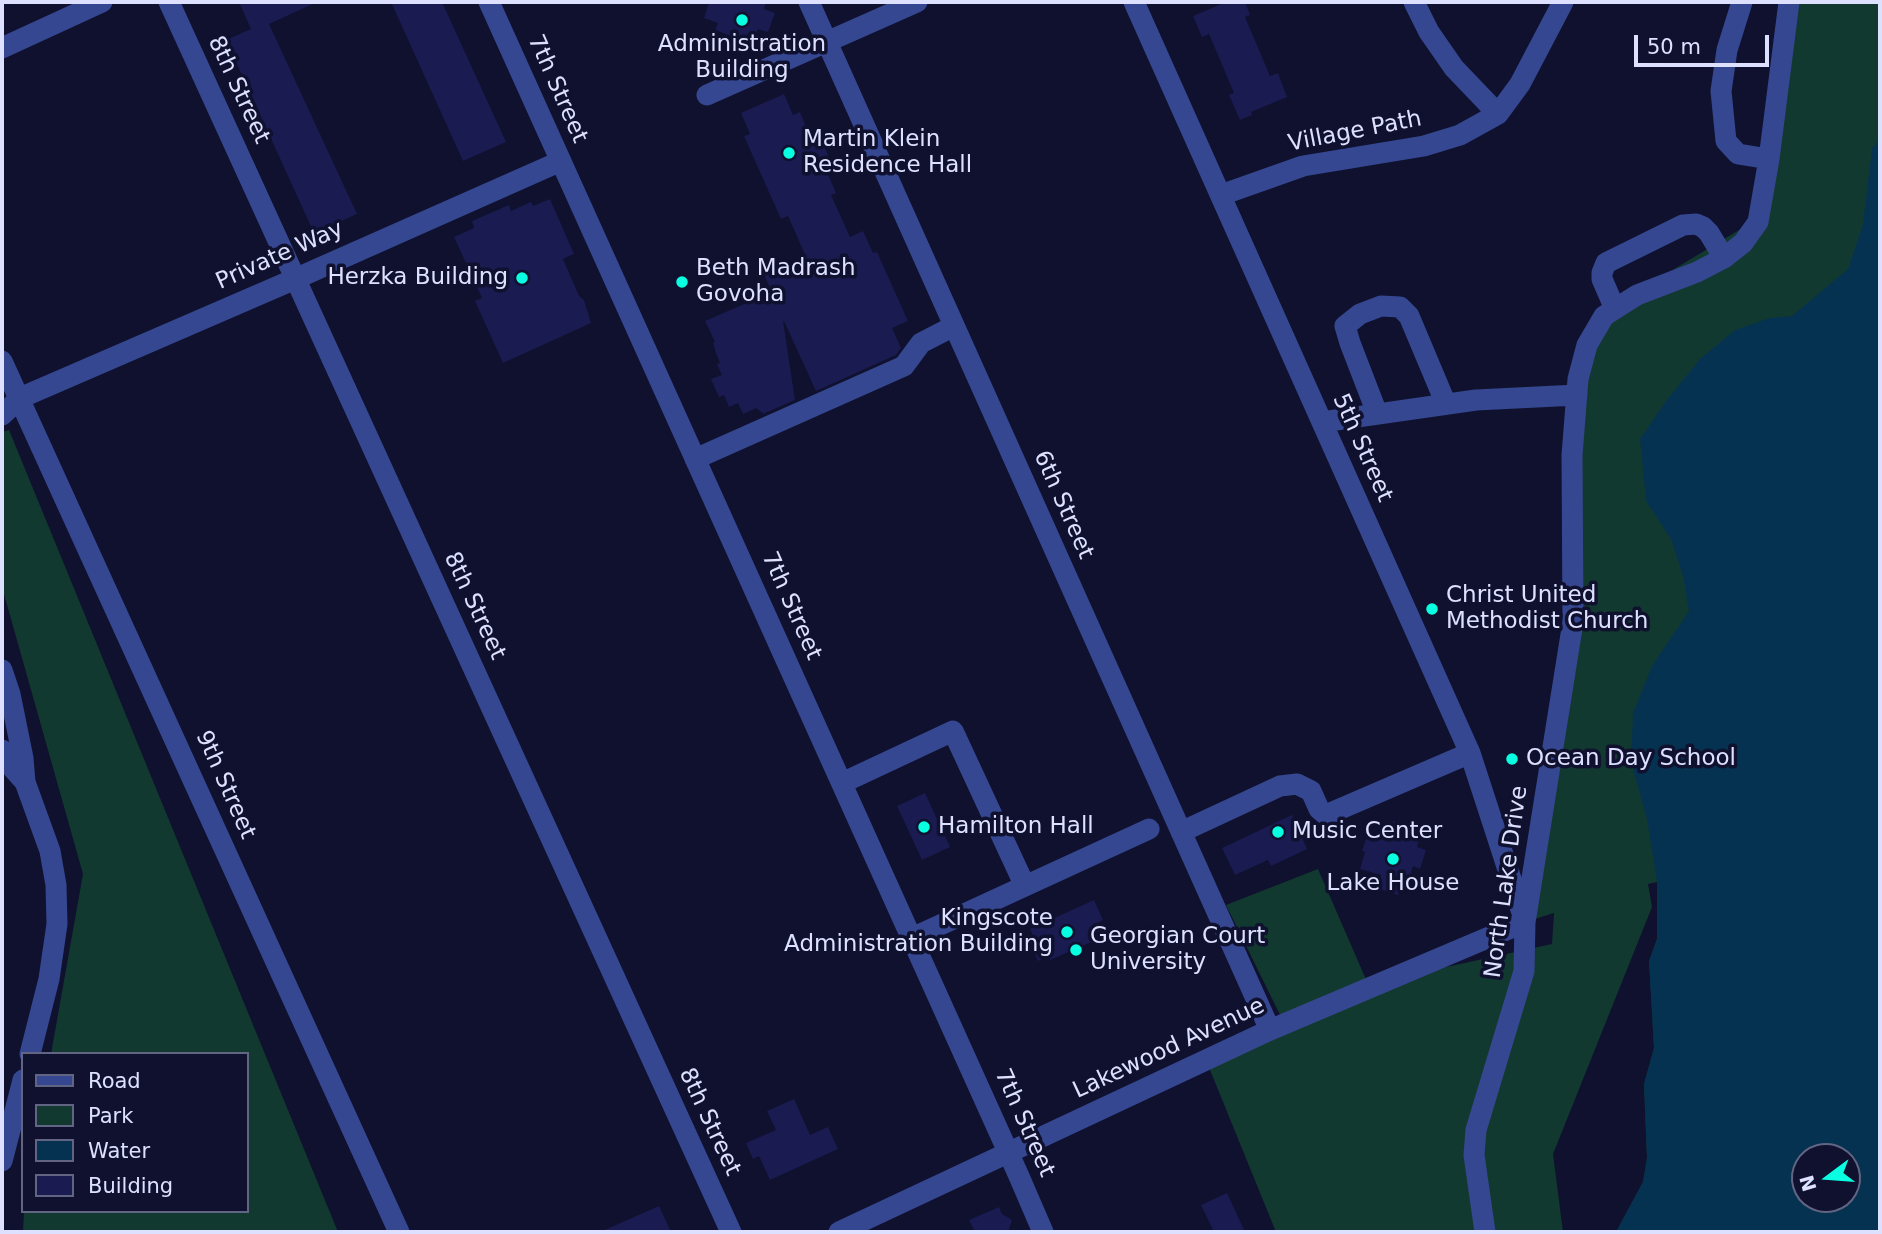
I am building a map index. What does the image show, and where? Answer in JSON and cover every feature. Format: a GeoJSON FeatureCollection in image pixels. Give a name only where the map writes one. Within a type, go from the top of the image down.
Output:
{"type":"FeatureCollection","features":[{"type":"Feature","properties":{"kind":"street"},"geometry":{"type":"LineString","coordinates":[[2,48],[102,2]]}},
{"type":"Feature","properties":{"kind":"street","name":"8th Street"},"geometry":{"type":"LineString","coordinates":[[169,2],[731,1232]]}},
{"type":"Feature","properties":{"kind":"street","name":"7th Street"},"geometry":{"type":"LineString","coordinates":[[489,2],[1043,1232]]}},
{"type":"Feature","properties":{"kind":"street","name":"6th Street"},"geometry":{"type":"LineString","coordinates":[[809,2],[1270,1030]]}},
{"type":"Feature","properties":{"kind":"street"},"geometry":{"type":"LineString","coordinates":[[707,95],[917,2]]}},
{"type":"Feature","properties":{"kind":"street","name":"5th Street"},"geometry":{"type":"LineString","coordinates":[[1134,2],[1470,753],[1525,922]]}},
{"type":"Feature","properties":{"kind":"street"},"geometry":{"type":"LineString","coordinates":[[1413,2],[1429,32],[1454,68],[1498,114]]}},
{"type":"Feature","properties":{"kind":"street","name":"Village Path"},"geometry":{"type":"LineString","coordinates":[[1220,195],[1303,166],[1424,146],[1460,135],[1498,114],[1520,84],[1563,2]]}},
{"type":"Feature","properties":{"kind":"street"},"geometry":{"type":"LineString","coordinates":[[1742,2],[1727,50],[1721,92],[1726,142],[1738,154],[1769,159]]}},
{"type":"Feature","properties":{"kind":"street","name":"North Lake Drive"},"geometry":{"type":"LineString","coordinates":[[1485,1232],[1474,1154],[1476,1130],[1524,971],[1525,922],[1573,622],[1572,455],[1578,379],[1587,345],[1604,316],[1637,295],[1697,272],[1724,258],[1743,243],[1758,222],[1769,159],[1789,2]]}},
{"type":"Feature","properties":{"kind":"street","name":"Private Way"},"geometry":{"type":"LineString","coordinates":[[2,415],[11,397],[295,279],[561,161]]}},
{"type":"Feature","properties":{"kind":"street"},"geometry":{"type":"LineString","coordinates":[[1615,309],[1602,279],[1606,263],[1683,225],[1696,224],[1703,227],[1724,258]]}},
{"type":"Feature","properties":{"kind":"street"},"geometry":{"type":"LineString","coordinates":[[1377,413],[1345,326],[1360,314],[1381,306],[1400,307],[1409,316],[1446,404]]}},
{"type":"Feature","properties":{"kind":"street"},"geometry":{"type":"LineString","coordinates":[[695,459],[904,366],[921,343],[954,326]]}},
{"type":"Feature","properties":{"kind":"street","name":"9th Street"},"geometry":{"type":"LineString","coordinates":[[2,361],[11,397],[399,1232]]}},
{"type":"Feature","properties":{"kind":"street"},"geometry":{"type":"LineString","coordinates":[[1322,422],[1476,400],[1577,396]]}},
{"type":"Feature","properties":{"kind":"street"},"geometry":{"type":"LineString","coordinates":[[2,670],[6,696],[23,758],[24,782],[50,851],[56,885],[57,924],[49,979],[31,1052]]}},
{"type":"Feature","properties":{"kind":"street"},"geometry":{"type":"LineString","coordinates":[[842,783],[953,731],[1025,886]]}},
{"type":"Feature","properties":{"kind":"street"},"geometry":{"type":"LineString","coordinates":[[2,750],[9,764],[24,782]]}},
{"type":"Feature","properties":{"kind":"street"},"geometry":{"type":"LineString","coordinates":[[1181,832],[1280,786],[1297,784],[1311,791],[1319,809],[1326,815],[1470,753]]}},
{"type":"Feature","properties":{"kind":"street"},"geometry":{"type":"LineString","coordinates":[[912,939],[1149,829]]}},
{"type":"Feature","properties":{"kind":"street","name":"Lakewood Avenue"},"geometry":{"type":"LineString","coordinates":[[839,1232],[1270,1030],[1525,922]]}},
{"type":"Feature","properties":{"kind":"street"},"geometry":{"type":"LineString","coordinates":[[2,1161],[21,1088]]}},
{"type":"Feature","properties":{"kind":"green space"},"geometry":{"type":"Polygon","coordinates":[[[1789,2],[1880,2],[1880,1232],[1616,1232],[1643,1182],[1647,1158],[1644,1084],[1654,1048],[1649,961],[1657,939],[1657,882],[1648,884],[1652,907],[1553,1154],[1563,1232],[1276,1232],[1208,1065],[1287,1029],[1226,905],[1318,869],[1368,984],[1552,944],[1554,913],[1525,922],[1570,637],[1578,379],[1611,307],[1759,218],[1789,2]]]}},
{"type":"Feature","properties":{"kind":"green space"},"geometry":{"type":"Polygon","coordinates":[[[9,430],[338,1232],[23,1232],[24,1213],[248,1213],[248,1052],[51,1052],[83,874],[2,587],[2,432],[9,430]]]}},
{"type":"Feature","properties":{"kind":"water"},"geometry":{"type":"Polygon","coordinates":[[[1880,139],[1880,1232],[1616,1232],[1643,1182],[1647,1158],[1644,1084],[1654,1048],[1649,961],[1657,939],[1657,882],[1647,819],[1631,762],[1633,713],[1652,666],[1689,611],[1683,576],[1671,539],[1646,501],[1640,439],[1700,359],[1735,330],[1770,318],[1792,316],[1848,269],[1863,224],[1872,148],[1880,139]]]}},
{"type":"Feature","properties":{"kind":"building"},"geometry":{"type":"Polygon","coordinates":[[[239,2],[317,2],[269,24],[357,214],[314,233],[226,40],[251,29],[239,2]]]}},
{"type":"Feature","properties":{"kind":"building"},"geometry":{"type":"Polygon","coordinates":[[[391,2],[442,2],[506,142],[463,161],[391,2]]]}},
{"type":"Feature","properties":{"kind":"building","name":"Administration Building"},"geometry":{"type":"Polygon","coordinates":[[[709,2],[766,2],[764,9],[775,13],[768,32],[758,29],[753,44],[715,30],[718,23],[704,18],[709,2]]]}},
{"type":"Feature","properties":{"kind":"building"},"geometry":{"type":"Polygon","coordinates":[[[1226,2],[1245,2],[1250,15],[1245,17],[1270,76],[1278,73],[1287,97],[1251,112],[1252,115],[1240,120],[1229,95],[1234,93],[1209,34],[1202,37],[1193,16],[1226,2]]]}},
{"type":"Feature","properties":{"kind":"building"},"geometry":{"type":"Polygon","coordinates":[[[784,94],[793,115],[800,112],[808,132],[816,128],[834,169],[827,172],[836,193],[831,195],[850,237],[863,231],[873,253],[877,252],[908,321],[892,328],[901,348],[896,355],[816,391],[783,321],[795,400],[764,414],[756,408],[743,414],[738,403],[729,407],[724,395],[719,397],[711,379],[722,375],[717,364],[720,363],[713,343],[715,342],[705,321],[772,292],[763,272],[779,265],[781,268],[806,257],[788,216],[781,219],[744,136],[750,134],[741,113],[784,94]]]}},
{"type":"Feature","properties":{"kind":"building","name":"Herzka Building"},"geometry":{"type":"Polygon","coordinates":[[[550,199],[574,254],[563,259],[579,296],[584,300],[591,323],[503,363],[475,301],[482,298],[454,237],[474,228],[472,221],[509,205],[511,211],[531,202],[533,206],[550,199]]]}},
{"type":"Feature","properties":{"kind":"building","name":"Hamilton Hall"},"geometry":{"type":"Polygon","coordinates":[[[925,793],[950,847],[922,860],[897,806],[925,793]]]}},
{"type":"Feature","properties":{"kind":"building","name":"Music Center"},"geometry":{"type":"Polygon","coordinates":[[[1292,815],[1307,849],[1271,866],[1268,860],[1235,875],[1222,848],[1292,815]]]}},
{"type":"Feature","properties":{"kind":"building","name":"Lake House"},"geometry":{"type":"Polygon","coordinates":[[[1393,821],[1422,830],[1417,847],[1426,850],[1420,869],[1413,866],[1408,883],[1402,882],[1398,895],[1377,888],[1381,875],[1360,869],[1367,836],[1371,837],[1372,833],[1388,838],[1393,821]]]}},
{"type":"Feature","properties":{"kind":"building","name":"Kingscote Administration Building"},"geometry":{"type":"Polygon","coordinates":[[[1094,900],[1103,920],[1099,922],[1105,936],[1050,960],[1048,956],[1038,961],[1031,945],[1036,943],[1030,929],[1094,900]]]}},
{"type":"Feature","properties":{"kind":"building"},"geometry":{"type":"Polygon","coordinates":[[[794,1099],[810,1135],[828,1127],[838,1149],[770,1180],[759,1156],[753,1159],[746,1143],[776,1130],[767,1111],[794,1099]]]}},
{"type":"Feature","properties":{"kind":"building"},"geometry":{"type":"Polygon","coordinates":[[[1227,1193],[1245,1232],[1214,1232],[1201,1205],[1227,1193]]]}},
{"type":"Feature","properties":{"kind":"building"},"geometry":{"type":"Polygon","coordinates":[[[659,1206],[671,1232],[600,1232],[659,1206]]]}},
{"type":"Feature","properties":{"kind":"building"},"geometry":{"type":"Polygon","coordinates":[[[999,1207],[1002,1214],[1012,1220],[1008,1232],[975,1232],[969,1220],[999,1207]]]}},
{"type":"Feature","properties":{"kind":"place","name":"Administration Building"},"geometry":{"type":"Point","coordinates":[742,20]}},
{"type":"Feature","properties":{"kind":"place","name":"Martin Klein Residence Hall"},"geometry":{"type":"Point","coordinates":[789,153]}},
{"type":"Feature","properties":{"kind":"place","name":"Herzka Building"},"geometry":{"type":"Point","coordinates":[522,278]}},
{"type":"Feature","properties":{"kind":"place","name":"Beth Madrash Govoha"},"geometry":{"type":"Point","coordinates":[682,282]}},
{"type":"Feature","properties":{"kind":"place","name":"Christ United Methodist Church"},"geometry":{"type":"Point","coordinates":[1432,609]}},
{"type":"Feature","properties":{"kind":"place","name":"Ocean Day School"},"geometry":{"type":"Point","coordinates":[1512,759]}},
{"type":"Feature","properties":{"kind":"place","name":"Hamilton Hall"},"geometry":{"type":"Point","coordinates":[924,827]}},
{"type":"Feature","properties":{"kind":"place","name":"Music Center"},"geometry":{"type":"Point","coordinates":[1278,832]}},
{"type":"Feature","properties":{"kind":"place","name":"Lake House"},"geometry":{"type":"Point","coordinates":[1393,859]}},
{"type":"Feature","properties":{"kind":"place","name":"Kingscote Administration Building"},"geometry":{"type":"Point","coordinates":[1067,932]}},
{"type":"Feature","properties":{"kind":"place","name":"Georgian Court University"},"geometry":{"type":"Point","coordinates":[1076,950]}}]}
